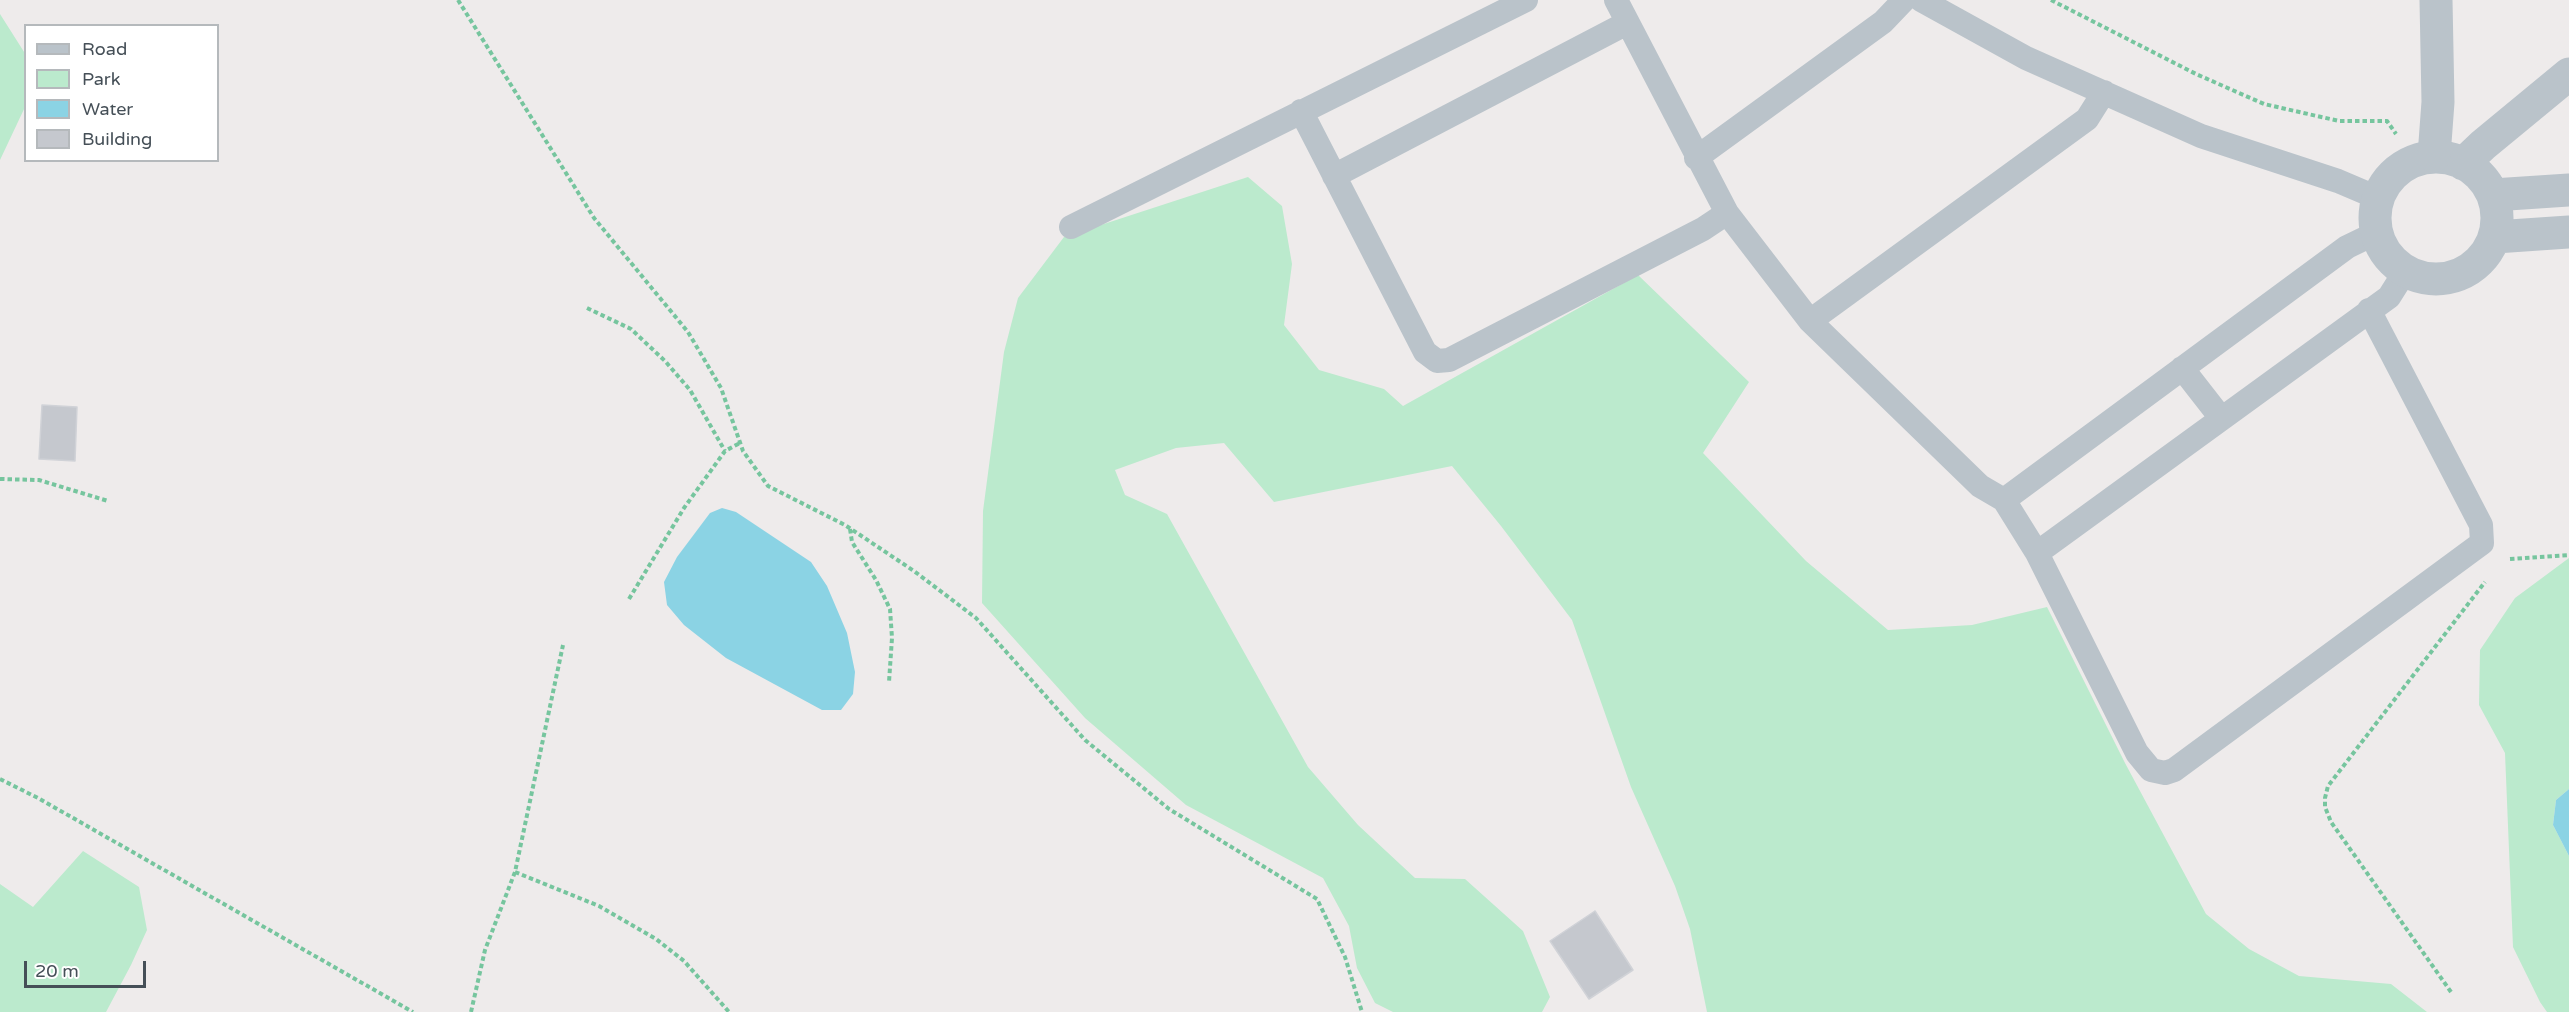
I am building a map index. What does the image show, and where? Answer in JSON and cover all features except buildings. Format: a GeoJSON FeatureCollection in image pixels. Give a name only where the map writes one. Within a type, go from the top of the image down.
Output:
{"type":"FeatureCollection","features":[{"type":"Feature","properties":{"kind":"street"},"geometry":{"type":"LineString","coordinates":[[2436,0],[2437,160]]}},
{"type":"Feature","properties":{"kind":"street"},"geometry":{"type":"LineString","coordinates":[[2437,160],[2474,170],[2487,183],[2493,195],[2498,219],[2495,237],[2486,254],[2476,265],[2451,278],[2437,280],[2416,276],[2397,266],[2383,250],[2376,233],[2374,208],[2382,188],[2395,171],[2483,145],[2569,74]]}},
{"type":"Feature","properties":{"kind":"street"},"geometry":{"type":"LineString","coordinates":[[2493,195],[2569,190]]}},
{"type":"Feature","properties":{"kind":"street"},"geometry":{"type":"LineString","coordinates":[[2495,237],[2569,232]]}},
{"type":"Feature","properties":{"kind":"lane"},"geometry":{"type":"LineString","coordinates":[[1071,226],[1526,0]]}},
{"type":"Feature","properties":{"kind":"lane"},"geometry":{"type":"LineString","coordinates":[[1616,0],[1696,158],[1727,213],[1810,321],[1980,486],[2004,500],[2037,553],[2137,753],[2151,770],[2165,773],[2175,770],[2482,555],[2481,525],[2369,310]]}},
{"type":"Feature","properties":{"kind":"lane"},"geometry":{"type":"LineString","coordinates":[[1696,158],[1883,22],[1904,0]]}},
{"type":"Feature","properties":{"kind":"lane"},"geometry":{"type":"LineString","coordinates":[[1921,0],[2026,58],[2201,136],[2338,181],[2378,198]]}},
{"type":"Feature","properties":{"kind":"lane"},"geometry":{"type":"LineString","coordinates":[[1334,176],[1627,23]]}},
{"type":"Feature","properties":{"kind":"lane"},"geometry":{"type":"LineString","coordinates":[[1810,321],[2087,118],[2104,92]]}},
{"type":"Feature","properties":{"kind":"lane"},"geometry":{"type":"LineString","coordinates":[[1302,111],[1425,352],[1437,361],[1449,360],[1703,229],[1727,213]]}},
{"type":"Feature","properties":{"kind":"lane"},"geometry":{"type":"LineString","coordinates":[[2004,500],[2347,247],[2376,233]]}},
{"type":"Feature","properties":{"kind":"lane"},"geometry":{"type":"LineString","coordinates":[[2037,553],[2389,297],[2406,270]]}},
{"type":"Feature","properties":{"kind":"lane"},"geometry":{"type":"LineString","coordinates":[[2182,368],[2221,418]]}},
{"type":"Feature","properties":{"kind":"path"},"geometry":{"type":"LineString","coordinates":[[458,0],[594,218],[688,332],[721,388],[740,443],[768,486],[850,528],[914,571],[976,618],[1085,740],[1169,809],[1317,899],[1345,957],[1362,1012]]}},
{"type":"Feature","properties":{"kind":"path"},"geometry":{"type":"LineString","coordinates":[[2051,0],[2196,74],[2264,104],[2339,121],[2387,121],[2437,160]]}},
{"type":"Feature","properties":{"kind":"path"},"geometry":{"type":"LineString","coordinates":[[587,308],[631,329],[665,361],[690,390],[724,451]]}},
{"type":"Feature","properties":{"kind":"path"},"geometry":{"type":"LineString","coordinates":[[629,599],[684,508],[724,451],[740,443]]}},
{"type":"Feature","properties":{"kind":"path"},"geometry":{"type":"LineString","coordinates":[[0,479],[39,480],[108,501]]}},
{"type":"Feature","properties":{"kind":"path"},"geometry":{"type":"LineString","coordinates":[[850,528],[852,542],[876,580],[890,609],[892,638],[889,682]]}},
{"type":"Feature","properties":{"kind":"path"},"geometry":{"type":"LineString","coordinates":[[2451,992],[2331,822],[2325,807],[2328,786],[2485,585],[2482,555],[2569,555]]}},
{"type":"Feature","properties":{"kind":"path"},"geometry":{"type":"LineString","coordinates":[[471,1012],[485,950],[515,872],[563,645]]}},
{"type":"Feature","properties":{"kind":"path"},"geometry":{"type":"LineString","coordinates":[[0,779],[38,798],[413,1012]]}},
{"type":"Feature","properties":{"kind":"path"},"geometry":{"type":"LineString","coordinates":[[515,872],[599,906],[656,939],[684,961],[729,1012]]}},
{"type":"Feature","properties":{"kind":"green space"},"geometry":{"type":"Polygon","coordinates":[[[0,14],[24,52],[24,109],[0,160],[0,14]]]}},
{"type":"Feature","properties":{"kind":"green space"},"geometry":{"type":"Polygon","coordinates":[[[1248,177],[1282,206],[1292,264],[1284,325],[1319,370],[1384,389],[1403,406],[1638,275],[1749,382],[1703,453],[1806,561],[1888,630],[1972,625],[2047,607],[2125,763],[2206,914],[2249,949],[2299,976],[2391,984],[2427,1012],[1707,1012],[1690,929],[1675,886],[1631,787],[1572,620],[1452,466],[1274,502],[1224,443],[1176,448],[1115,470],[1125,495],[1167,514],[1308,767],[1358,825],[1415,878],[1465,879],[1523,931],[1550,997],[1542,1012],[1393,1012],[1375,1003],[1357,968],[1349,926],[1323,878],[1186,805],[1085,718],[982,603],[983,511],[1004,352],[1018,298],[1064,237],[1248,177]]]}},
{"type":"Feature","properties":{"kind":"green space"},"geometry":{"type":"Polygon","coordinates":[[[2569,558],[2569,789],[2556,800],[2553,825],[2569,856],[2569,1012],[2547,1012],[2513,947],[2505,753],[2479,705],[2480,650],[2515,598],[2569,558]]]}},
{"type":"Feature","properties":{"kind":"green space"},"geometry":{"type":"Polygon","coordinates":[[[83,851],[139,887],[147,930],[131,965],[106,1012],[0,1012],[0,884],[33,907],[83,851]]]}},
{"type":"Feature","properties":{"kind":"water"},"geometry":{"type":"Polygon","coordinates":[[[722,508],[736,512],[811,562],[827,586],[847,633],[855,672],[853,694],[841,710],[822,710],[726,658],[684,625],[667,605],[664,582],[677,557],[710,513],[722,508]]]}},
{"type":"Feature","properties":{"kind":"water"},"geometry":{"type":"Polygon","coordinates":[[[2569,789],[2569,856],[2553,825],[2556,800],[2569,789]]]}}]}
